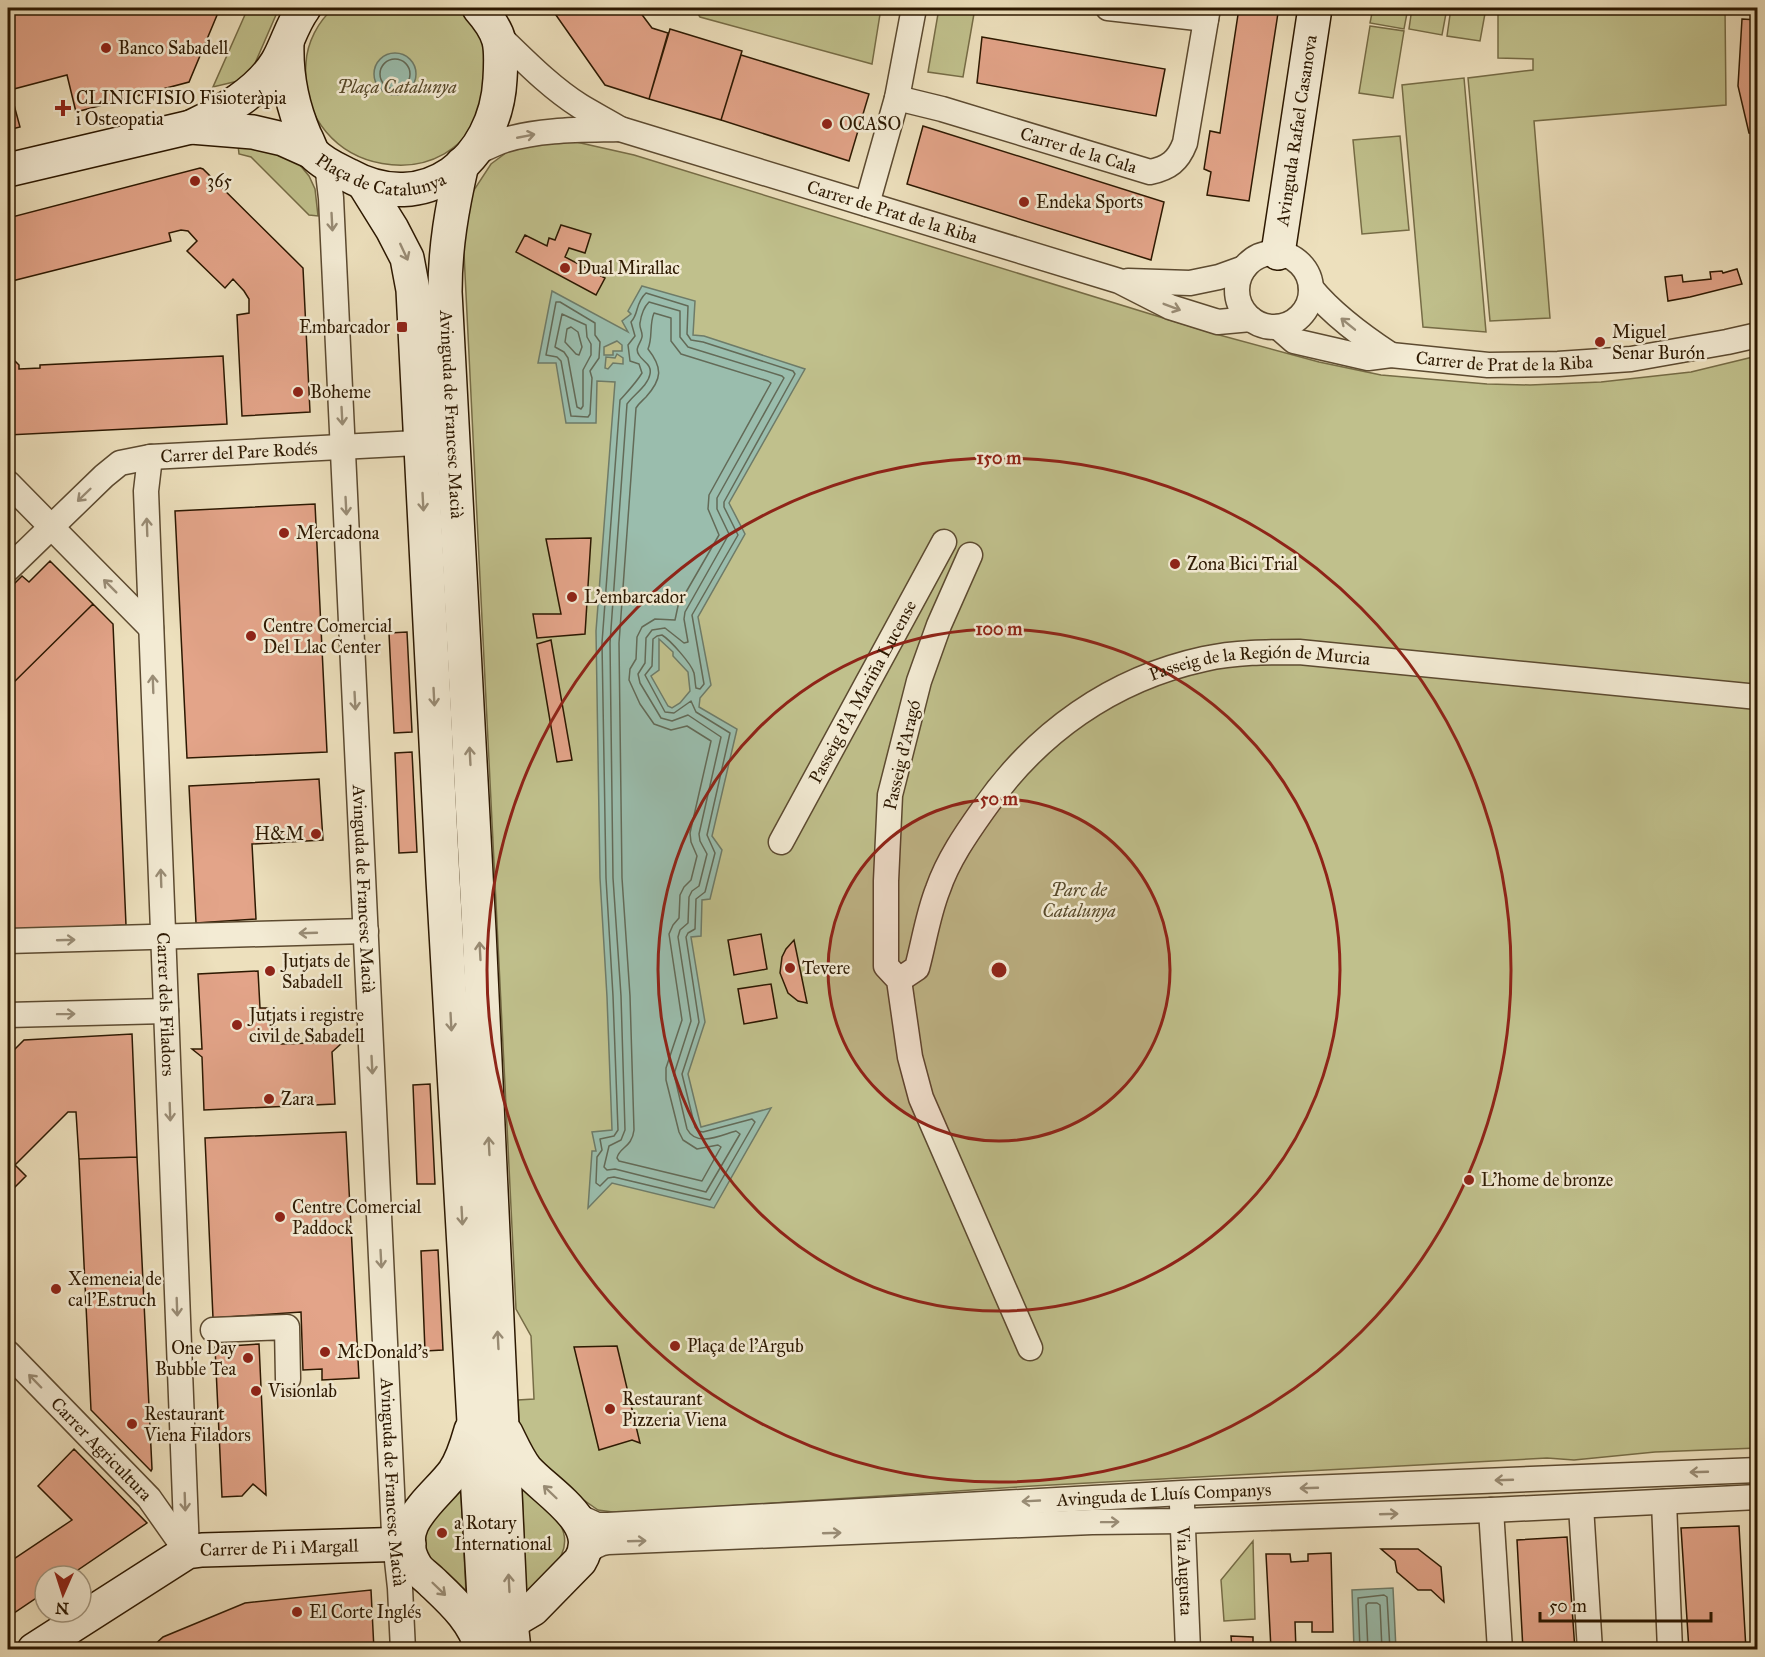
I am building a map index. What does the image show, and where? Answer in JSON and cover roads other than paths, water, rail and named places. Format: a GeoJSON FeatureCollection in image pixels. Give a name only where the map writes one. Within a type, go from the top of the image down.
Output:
{"type":"FeatureCollection","features":[{"type":"Feature","properties":{"kind":"main road","name":"Plaça de Catalunya"},"geometry":{"type":"LineString","coordinates":[[304,8],[287,43],[286,63],[297,116],[320,158],[364,184],[391,189],[413,189],[433,185],[466,160],[480,145],[496,108],[500,80],[499,36]]}},
{"type":"Feature","properties":{"kind":"main road"},"geometry":{"type":"LineString","coordinates":[[479,8],[499,36]]}},
{"type":"Feature","properties":{"kind":"main road","name":"Avinguda Rafael Casanova"},"geometry":{"type":"LineString","coordinates":[[1278,253],[1315,8]]}},
{"type":"Feature","properties":{"kind":"main road"},"geometry":{"type":"LineString","coordinates":[[8,170],[191,127],[237,102],[276,64],[287,43]]}},
{"type":"Feature","properties":{"kind":"main road"},"geometry":{"type":"LineString","coordinates":[[191,127],[253,132],[283,139],[320,158]]}},
{"type":"Feature","properties":{"kind":"main road","name":"Avinguda de Francesc Macià"},"geometry":{"type":"LineString","coordinates":[[466,160],[452,211],[445,256],[445,292],[479,931],[488,1420],[463,1456],[490,1466],[575,1515],[583,1530],[585,1540],[583,1556]]}},
{"type":"Feature","properties":{"kind":"main road","name":"Avinguda de Francesc Macià"},"geometry":{"type":"LineString","coordinates":[[364,184],[407,258],[411,274],[420,443],[488,1420],[513,1448],[413,1518],[402,1544],[415,1565],[499,1633]]}},
{"type":"Feature","properties":{"kind":"main road","name":"Avinguda de Francesc Macià"},"geometry":{"type":"LineString","coordinates":[[490,1466],[499,1633]]}},
{"type":"Feature","properties":{"kind":"main road","name":"Carrer de Pi i Margall"},"geometry":{"type":"LineString","coordinates":[[34,1650],[187,1552],[402,1544]]}},
{"type":"Feature","properties":{"kind":"main road"},"geometry":{"type":"LineString","coordinates":[[499,1633],[583,1556]]}},
{"type":"Feature","properties":{"kind":"street"},"geometry":{"type":"LineString","coordinates":[[867,204],[897,98],[914,8]]}},
{"type":"Feature","properties":{"kind":"street"},"geometry":{"type":"LineString","coordinates":[[1108,8],[1207,13]]}},
{"type":"Feature","properties":{"kind":"street","name":"Carrer de la Cala"},"geometry":{"type":"LineString","coordinates":[[897,98],[942,109],[1150,172],[1171,166],[1185,143],[1207,13]]}},
{"type":"Feature","properties":{"kind":"street"},"geometry":{"type":"LineString","coordinates":[[499,36],[562,93],[620,129]]}},
{"type":"Feature","properties":{"kind":"street"},"geometry":{"type":"LineString","coordinates":[[466,160],[504,140],[544,132],[620,129]]}},
{"type":"Feature","properties":{"kind":"street","name":"Carrer de Prat de la Riba"},"geometry":{"type":"LineString","coordinates":[[620,129],[1119,281],[1170,307],[1218,322],[1251,319]]}},
{"type":"Feature","properties":{"kind":"street","name":"Avinguda de Francesc Macià"},"geometry":{"type":"LineString","coordinates":[[320,158],[331,198],[366,931],[402,1544],[400,1588],[403,1650]]}},
{"type":"Feature","properties":{"kind":"street"},"geometry":{"type":"LineString","coordinates":[[1278,253],[1297,261],[1304,268],[1311,288],[1305,310],[1297,318],[1278,327],[1268,326],[1251,319],[1243,311],[1238,300],[1237,289],[1244,268],[1259,256],[1278,253]]}},
{"type":"Feature","properties":{"kind":"street","name":"Carrer de Prat de la Riba"},"geometry":{"type":"LineString","coordinates":[[1119,281],[1190,283],[1219,277],[1244,268]]}},
{"type":"Feature","properties":{"kind":"street","name":"Carrer de Prat de la Riba"},"geometry":{"type":"LineString","coordinates":[[1311,288],[1327,308],[1366,339],[1392,355]]}},
{"type":"Feature","properties":{"kind":"street","name":"Carrer de Prat de la Riba"},"geometry":{"type":"LineString","coordinates":[[1278,327],[1294,341],[1368,358],[1392,355],[1488,364],[1558,364],[1631,359],[1758,335]]}},
{"type":"Feature","properties":{"kind":"street","name":"Carrer del Pare Rodés"},"geometry":{"type":"LineString","coordinates":[[8,569],[120,463],[150,457],[452,441]]}},
{"type":"Feature","properties":{"kind":"street","name":"Carrer dels Filadors"},"geometry":{"type":"LineString","coordinates":[[150,457],[146,490],[187,1552]]}},
{"type":"Feature","properties":{"kind":"street"},"geometry":{"type":"LineString","coordinates":[[8,483],[152,628]]}},
{"type":"Feature","properties":{"kind":"street","name":"Passeig d'A Mariña Lucense"},"geometry":{"type":"LineString","coordinates":[[781,842],[944,542]]}},
{"type":"Feature","properties":{"kind":"street","name":"Passeig d'Aragó"},"geometry":{"type":"LineString","coordinates":[[970,555],[939,625],[919,681],[890,795],[885,881],[901,972],[910,1057],[921,1098],[1030,1348]]}},
{"type":"Feature","properties":{"kind":"street","name":"Passeig de la Región de Murcia"},"geometry":{"type":"LineString","coordinates":[[901,972],[956,850],[996,790],[1023,759],[1077,714],[1099,698],[1155,674],[1204,659],[1258,652],[1299,652],[1758,698]]}},
{"type":"Feature","properties":{"kind":"street"},"geometry":{"type":"LineString","coordinates":[[8,941],[366,931]]}},
{"type":"Feature","properties":{"kind":"street"},"geometry":{"type":"LineString","coordinates":[[8,1015],[166,1011]]}},
{"type":"Feature","properties":{"kind":"street"},"geometry":{"type":"LineString","coordinates":[[213,1330],[287,1326],[288,1379]]}},
{"type":"Feature","properties":{"kind":"street","name":"Carrer Agricultura"},"geometry":{"type":"LineString","coordinates":[[8,1353],[149,1498],[187,1552]]}},
{"type":"Feature","properties":{"kind":"street","name":"Avinguda de Lluís Companys"},"geometry":{"type":"LineString","coordinates":[[575,1515],[597,1525],[608,1525],[1182,1493],[1758,1470]]}},
{"type":"Feature","properties":{"kind":"street","name":"Via Augusta"},"geometry":{"type":"LineString","coordinates":[[1182,1493],[1188,1650]]}},
{"type":"Feature","properties":{"kind":"street","name":"Avinguda de Lluís Companys"},"geometry":{"type":"LineString","coordinates":[[583,1556],[601,1542],[1092,1522],[1491,1510],[1758,1497]]}},
{"type":"Feature","properties":{"kind":"street"},"geometry":{"type":"LineString","coordinates":[[1664,1502],[1670,1650]]}},
{"type":"Feature","properties":{"kind":"street"},"geometry":{"type":"LineString","coordinates":[[1581,1506],[1590,1650]]}},
{"type":"Feature","properties":{"kind":"street"},"geometry":{"type":"LineString","coordinates":[[1491,1510],[1500,1650]]}},
{"type":"Feature","properties":{"kind":"water"},"geometry":{"type":"Polygon","coordinates":[[[395,53],[410,59],[416,74],[410,89],[395,95],[380,89],[374,74],[380,59],[395,53]]]}},
{"type":"Feature","properties":{"kind":"water"},"geometry":{"type":"Polygon","coordinates":[[[642,286],[695,301],[693,335],[704,336],[805,369],[729,503],[745,534],[698,617],[711,685],[700,698],[699,707],[737,729],[712,836],[722,850],[710,899],[702,900],[701,936],[691,937],[705,1022],[688,1074],[701,1127],[771,1108],[714,1208],[612,1183],[588,1208],[592,1151],[596,1151],[592,1132],[612,1130],[600,878],[596,631],[615,382],[597,381],[596,423],[566,423],[556,363],[538,363],[552,291],[628,332],[622,321],[631,314],[628,311],[642,286]],[[617,341],[604,347],[604,355],[613,355],[613,351],[622,351],[622,345],[617,341]],[[617,354],[615,358],[606,357],[605,368],[608,369],[613,363],[623,364],[623,358],[617,354]],[[659,639],[659,670],[651,676],[668,706],[672,708],[680,703],[690,691],[688,672],[673,656],[673,652],[659,639]]]}},
{"type":"Feature","properties":{"kind":"water"},"geometry":{"type":"Polygon","coordinates":[[[1393,1588],[1396,1649],[1354,1649],[1352,1590],[1393,1588]]]}},
{"type":"Feature","properties":{"kind":"place","name":"Banco Sabadell"},"geometry":{"type":"Point","coordinates":[106,48]}},
{"type":"Feature","properties":{"kind":"place","name":"CLINICFISIO Fisioteràpia i Osteopatia"},"geometry":{"type":"Point","coordinates":[63,108]}},
{"type":"Feature","properties":{"kind":"place","name":"OCASO"},"geometry":{"type":"Point","coordinates":[827,124]}},
{"type":"Feature","properties":{"kind":"place","name":"365"},"geometry":{"type":"Point","coordinates":[195,181]}},
{"type":"Feature","properties":{"kind":"place","name":"Endeka Sports"},"geometry":{"type":"Point","coordinates":[1024,202]}},
{"type":"Feature","properties":{"kind":"place","name":"Dual Mirallac"},"geometry":{"type":"Point","coordinates":[565,268]}},
{"type":"Feature","properties":{"kind":"place","name":"Embarcador"},"geometry":{"type":"Point","coordinates":[402,327]}},
{"type":"Feature","properties":{"kind":"place","name":"Miguel Senar Burón"},"geometry":{"type":"Point","coordinates":[1600,342]}},
{"type":"Feature","properties":{"kind":"place","name":"Boheme"},"geometry":{"type":"Point","coordinates":[298,392]}},
{"type":"Feature","properties":{"kind":"place","name":"Mercadona"},"geometry":{"type":"Point","coordinates":[284,533]}},
{"type":"Feature","properties":{"kind":"place","name":"Zona Bici Trial"},"geometry":{"type":"Point","coordinates":[1175,564]}},
{"type":"Feature","properties":{"kind":"place","name":"L'embarcador"},"geometry":{"type":"Point","coordinates":[572,597]}},
{"type":"Feature","properties":{"kind":"place","name":"Centre Comercial Del Llac Center"},"geometry":{"type":"Point","coordinates":[251,636]}},
{"type":"Feature","properties":{"kind":"place","name":"H&M"},"geometry":{"type":"Point","coordinates":[316,834]}},
{"type":"Feature","properties":{"kind":"place","name":"Tevere"},"geometry":{"type":"Point","coordinates":[790,968]}},
{"type":"Feature","properties":{"kind":"place","name":"Jutjats de Sabadell"},"geometry":{"type":"Point","coordinates":[270,971]}},
{"type":"Feature","properties":{"kind":"place","name":"Jutjats i registre civil de Sabadell"},"geometry":{"type":"Point","coordinates":[237,1025]}},
{"type":"Feature","properties":{"kind":"place","name":"Zara"},"geometry":{"type":"Point","coordinates":[269,1099]}},
{"type":"Feature","properties":{"kind":"place","name":"L'home de bronze"},"geometry":{"type":"Point","coordinates":[1469,1180]}},
{"type":"Feature","properties":{"kind":"place","name":"Centre Comercial Paddock"},"geometry":{"type":"Point","coordinates":[280,1217]}},
{"type":"Feature","properties":{"kind":"place","name":"Xemeneia de ca l'Estruch"},"geometry":{"type":"Point","coordinates":[56,1289]}},
{"type":"Feature","properties":{"kind":"place","name":"Plaça de l'Argub"},"geometry":{"type":"Point","coordinates":[675,1346]}},
{"type":"Feature","properties":{"kind":"place","name":"McDonald's"},"geometry":{"type":"Point","coordinates":[325,1352]}},
{"type":"Feature","properties":{"kind":"place","name":"One Day Bubble Tea"},"geometry":{"type":"Point","coordinates":[248,1358]}},
{"type":"Feature","properties":{"kind":"place","name":"Visionlab"},"geometry":{"type":"Point","coordinates":[256,1391]}},
{"type":"Feature","properties":{"kind":"place","name":"Restaurant Pizzeria Viena"},"geometry":{"type":"Point","coordinates":[610,1409]}},
{"type":"Feature","properties":{"kind":"place","name":"Restaurant Viena Filadors"},"geometry":{"type":"Point","coordinates":[132,1424]}},
{"type":"Feature","properties":{"kind":"place","name":"a Rotary International"},"geometry":{"type":"Point","coordinates":[442,1533]}},
{"type":"Feature","properties":{"kind":"place","name":"El Corte Inglés"},"geometry":{"type":"Point","coordinates":[297,1612]}},
{"type":"Feature","properties":{"kind":"park label","name":"Plaça Catalunya"},"geometry":{"type":"Point","coordinates":[397,87]}},
{"type":"Feature","properties":{"kind":"park label","name":"Parc de Catalunya"},"geometry":{"type":"Point","coordinates":[1079,900]}}]}
